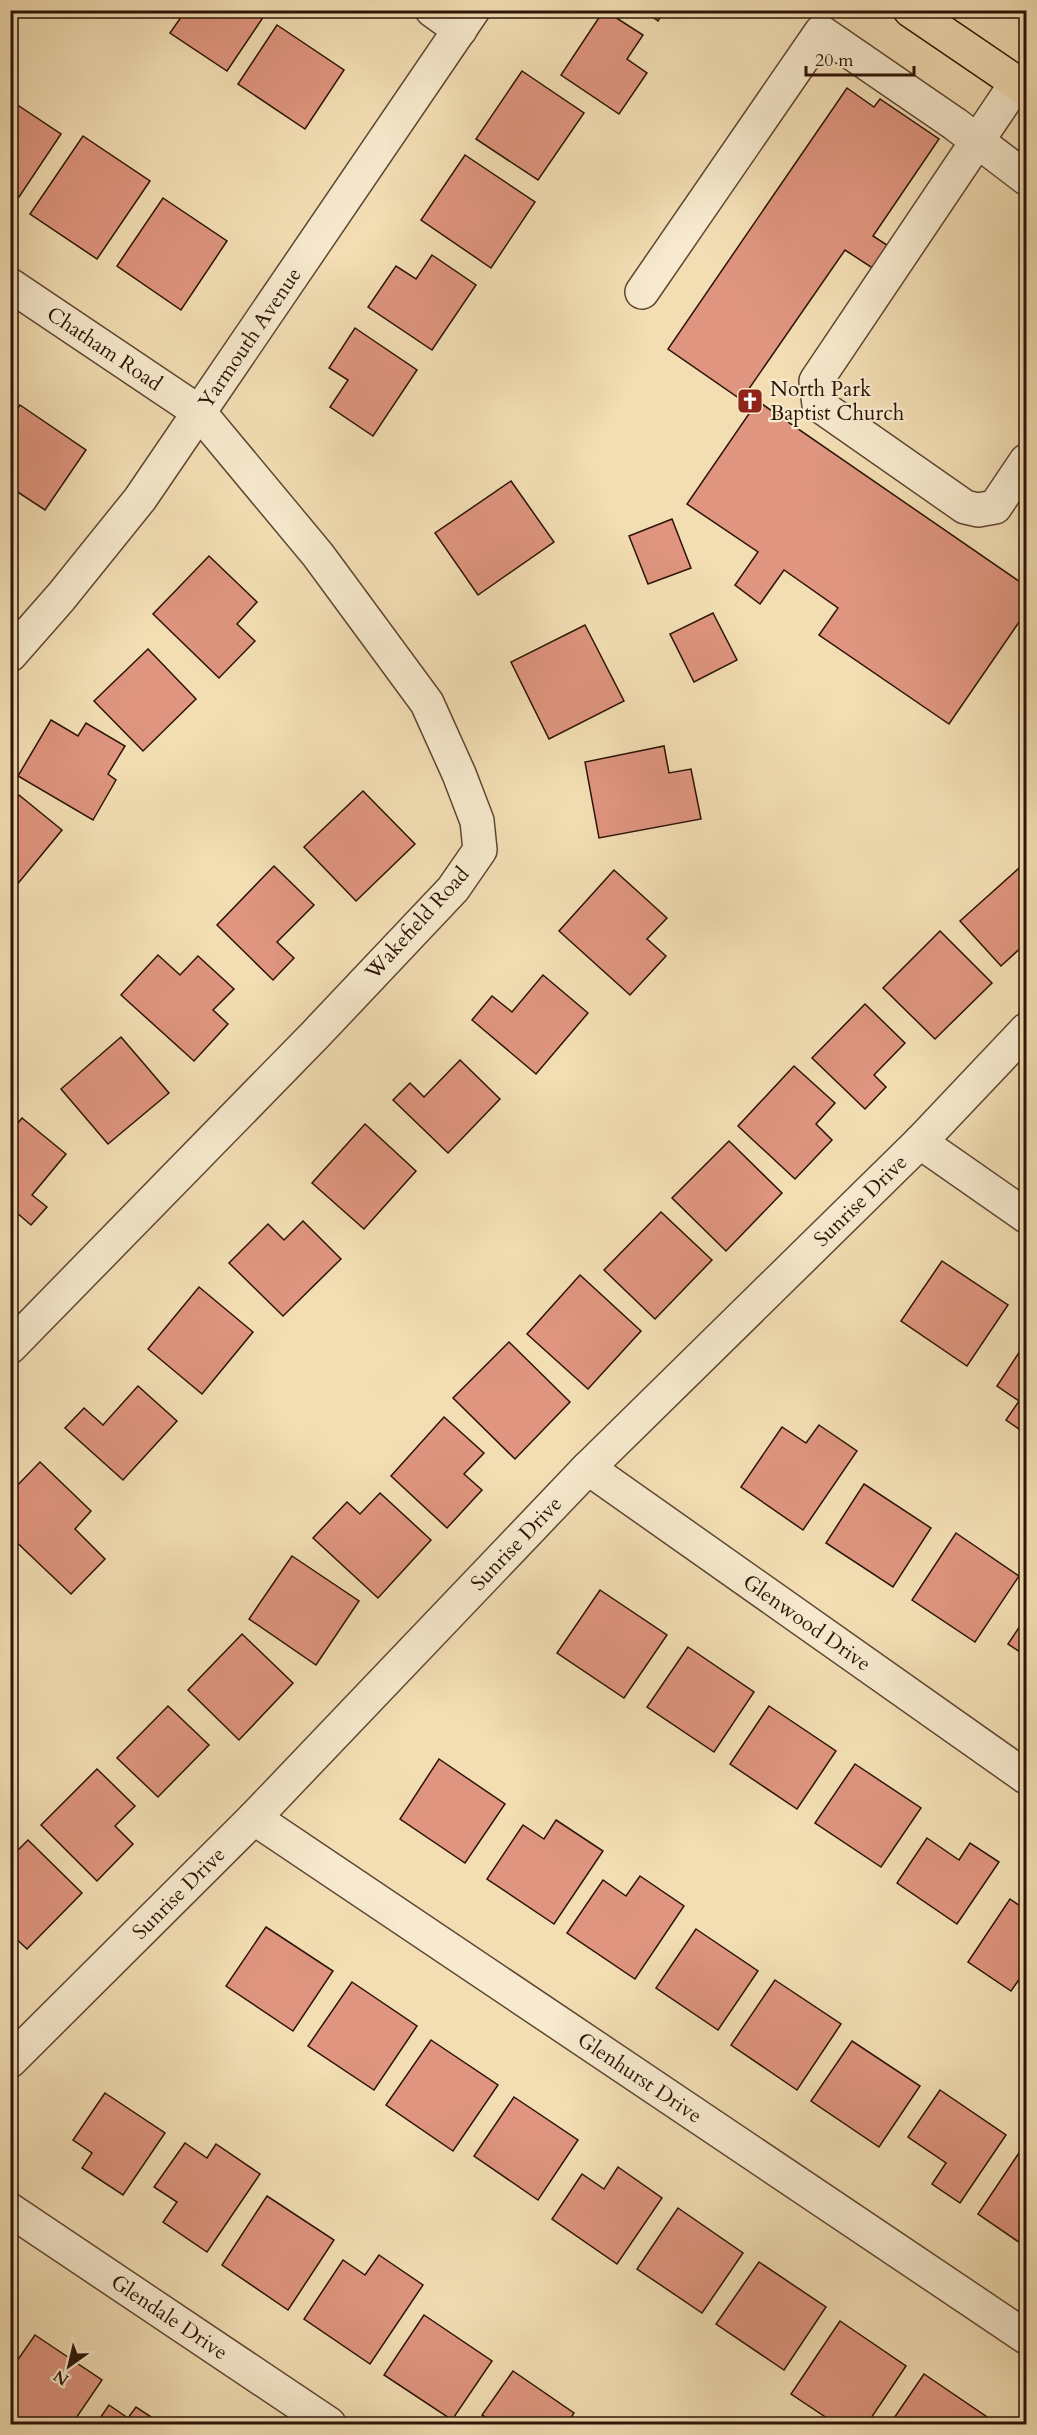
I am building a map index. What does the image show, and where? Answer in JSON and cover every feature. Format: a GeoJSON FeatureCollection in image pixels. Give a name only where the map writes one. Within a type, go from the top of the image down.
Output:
{"type":"FeatureCollection","features":[{"type":"Feature","properties":{"kind":"main road"},"geometry":{"type":"LineString","coordinates":[[910,10],[1022,86]]}},
{"type":"Feature","properties":{"kind":"street"},"geometry":{"type":"LineString","coordinates":[[432,10],[467,20]]}},
{"type":"Feature","properties":{"kind":"street","name":"Yarmouth Avenue"},"geometry":{"type":"LineString","coordinates":[[10,655],[62,597],[140,499],[467,20]]}},
{"type":"Feature","properties":{"kind":"street"},"geometry":{"type":"LineString","coordinates":[[642,292],[821,32],[955,124],[1026,178]]}},
{"type":"Feature","properties":{"kind":"street"},"geometry":{"type":"LineString","coordinates":[[1022,86],[977,141],[816,381],[816,390],[819,405],[965,507],[978,510],[995,507],[1026,461]]}},
{"type":"Feature","properties":{"kind":"street","name":"Chatham Road"},"geometry":{"type":"LineString","coordinates":[[10,285],[199,412]]}},
{"type":"Feature","properties":{"kind":"street","name":"Wakefield Road"},"geometry":{"type":"LineString","coordinates":[[10,1347],[315,1035],[437,906],[453,889],[480,850],[477,821],[427,703],[318,555],[199,412]]}},
{"type":"Feature","properties":{"kind":"street","name":"Sunrise Drive"},"geometry":{"type":"LineString","coordinates":[[10,2061],[254,1818],[588,1468],[920,1142],[1026,1030]]}},
{"type":"Feature","properties":{"kind":"street"},"geometry":{"type":"LineString","coordinates":[[920,1142],[1026,1216]]}},
{"type":"Feature","properties":{"kind":"street","name":"Glenwood Drive"},"geometry":{"type":"LineString","coordinates":[[588,1468],[1026,1777]]}},
{"type":"Feature","properties":{"kind":"street","name":"Glenhurst Drive"},"geometry":{"type":"LineString","coordinates":[[254,1818],[1026,2337]]}},
{"type":"Feature","properties":{"kind":"street","name":"Glendale Drive"},"geometry":{"type":"LineString","coordinates":[[10,2210],[329,2424]]}},
{"type":"Feature","properties":{"kind":"building"},"geometry":{"type":"Polygon","coordinates":[[[132,10],[147,10],[142,17],[132,10]]]}},
{"type":"Feature","properties":{"kind":"building"},"geometry":{"type":"Polygon","coordinates":[[[186,10],[268,10],[227,71],[170,33],[186,10]]]}},
{"type":"Feature","properties":{"kind":"building"},"geometry":{"type":"Polygon","coordinates":[[[604,10],[643,35],[627,59],[647,73],[619,114],[561,75],[604,10]]]}},
{"type":"Feature","properties":{"kind":"building"},"geometry":{"type":"Polygon","coordinates":[[[643,10],[665,10],[658,21],[643,10]]]}},
{"type":"Feature","properties":{"kind":"building"},"geometry":{"type":"Polygon","coordinates":[[[277,25],[344,70],[305,129],[238,84],[277,25]]]}},
{"type":"Feature","properties":{"kind":"building"},"geometry":{"type":"Polygon","coordinates":[[[522,71],[584,113],[538,180],[476,139],[522,71]]]}},
{"type":"Feature","properties":{"kind":"building","name":"North Park Baptist Church"},"geometry":{"type":"Polygon","coordinates":[[[847,88],[874,107],[880,99],[939,139],[873,236],[893,249],[877,271],[845,250],[746,393],[1026,586],[1026,612],[949,724],[819,635],[838,608],[784,570],[760,604],[735,585],[758,552],[687,504],[753,408],[668,349],[847,88]]]}},
{"type":"Feature","properties":{"kind":"building"},"geometry":{"type":"Polygon","coordinates":[[[10,100],[61,134],[19,197],[10,192],[10,100]]]}},
{"type":"Feature","properties":{"kind":"building"},"geometry":{"type":"Polygon","coordinates":[[[83,136],[150,181],[97,259],[30,214],[83,136]]]}},
{"type":"Feature","properties":{"kind":"building"},"geometry":{"type":"Polygon","coordinates":[[[465,155],[535,202],[491,268],[421,220],[465,155]]]}},
{"type":"Feature","properties":{"kind":"building"},"geometry":{"type":"Polygon","coordinates":[[[163,198],[227,241],[181,310],[117,266],[163,198]]]}},
{"type":"Feature","properties":{"kind":"building"},"geometry":{"type":"Polygon","coordinates":[[[432,255],[476,285],[432,350],[368,307],[396,266],[416,279],[432,255]]]}},
{"type":"Feature","properties":{"kind":"building"},"geometry":{"type":"Polygon","coordinates":[[[355,328],[417,370],[373,436],[330,407],[348,380],[329,368],[355,328]]]}},
{"type":"Feature","properties":{"kind":"building"},"geometry":{"type":"Polygon","coordinates":[[[20,405],[86,450],[45,510],[10,487],[10,419],[20,405]]]}},
{"type":"Feature","properties":{"kind":"building"},"geometry":{"type":"Polygon","coordinates":[[[511,481],[554,542],[478,595],[435,533],[511,481]]]}},
{"type":"Feature","properties":{"kind":"building"},"geometry":{"type":"Polygon","coordinates":[[[672,519],[691,568],[648,584],[629,536],[672,519]]]}},
{"type":"Feature","properties":{"kind":"building"},"geometry":{"type":"Polygon","coordinates":[[[209,556],[257,602],[237,624],[255,641],[219,678],[153,614],[209,556]]]}},
{"type":"Feature","properties":{"kind":"building"},"geometry":{"type":"Polygon","coordinates":[[[713,613],[737,660],[694,682],[670,634],[713,613]]]}},
{"type":"Feature","properties":{"kind":"building"},"geometry":{"type":"Polygon","coordinates":[[[585,625],[624,701],[549,739],[511,662],[585,625]]]}},
{"type":"Feature","properties":{"kind":"building"},"geometry":{"type":"Polygon","coordinates":[[[148,649],[196,699],[143,751],[94,701],[148,649]]]}},
{"type":"Feature","properties":{"kind":"building"},"geometry":{"type":"Polygon","coordinates":[[[51,720],[78,736],[86,723],[125,746],[108,774],[116,780],[93,820],[18,776],[51,720]]]}},
{"type":"Feature","properties":{"kind":"building"},"geometry":{"type":"Polygon","coordinates":[[[664,746],[669,773],[691,769],[701,819],[599,838],[585,762],[664,746]]]}},
{"type":"Feature","properties":{"kind":"building"},"geometry":{"type":"Polygon","coordinates":[[[363,791],[415,844],[356,901],[304,847],[363,791]]]}},
{"type":"Feature","properties":{"kind":"building"},"geometry":{"type":"Polygon","coordinates":[[[19,795],[62,830],[11,892],[10,806],[19,795]]]}},
{"type":"Feature","properties":{"kind":"building"},"geometry":{"type":"Polygon","coordinates":[[[274,866],[314,905],[277,942],[294,958],[273,980],[217,925],[274,866]]]}},
{"type":"Feature","properties":{"kind":"building"},"geometry":{"type":"Polygon","coordinates":[[[1019,868],[1026,877],[1026,943],[1001,966],[960,921],[1019,868]]]}},
{"type":"Feature","properties":{"kind":"building"},"geometry":{"type":"Polygon","coordinates":[[[614,870],[667,918],[647,939],[666,956],[630,995],[559,931],[614,870]]]}},
{"type":"Feature","properties":{"kind":"building"},"geometry":{"type":"Polygon","coordinates":[[[940,931],[992,983],[935,1039],[883,988],[940,931]]]}},
{"type":"Feature","properties":{"kind":"building"},"geometry":{"type":"Polygon","coordinates":[[[158,955],[180,975],[198,956],[234,989],[213,1010],[228,1024],[194,1061],[121,995],[158,955]]]}},
{"type":"Feature","properties":{"kind":"building"},"geometry":{"type":"Polygon","coordinates":[[[543,975],[588,1013],[536,1074],[472,1020],[492,996],[512,1012],[543,975]]]}},
{"type":"Feature","properties":{"kind":"building"},"geometry":{"type":"Polygon","coordinates":[[[865,1004],[905,1043],[874,1075],[886,1087],[865,1109],[812,1058],[865,1004]]]}},
{"type":"Feature","properties":{"kind":"building"},"geometry":{"type":"Polygon","coordinates":[[[121,1037],[169,1093],[108,1144],[61,1089],[121,1037]]]}},
{"type":"Feature","properties":{"kind":"building"},"geometry":{"type":"Polygon","coordinates":[[[460,1060],[500,1099],[448,1153],[393,1100],[410,1083],[424,1097],[460,1060]]]}},
{"type":"Feature","properties":{"kind":"building"},"geometry":{"type":"Polygon","coordinates":[[[794,1066],[835,1103],[816,1124],[832,1140],[795,1179],[738,1126],[794,1066]]]}},
{"type":"Feature","properties":{"kind":"building"},"geometry":{"type":"Polygon","coordinates":[[[22,1118],[66,1154],[32,1195],[47,1207],[31,1225],[10,1207],[10,1132],[22,1118]]]}},
{"type":"Feature","properties":{"kind":"building"},"geometry":{"type":"Polygon","coordinates":[[[365,1124],[416,1171],[364,1229],[312,1183],[365,1124]]]}},
{"type":"Feature","properties":{"kind":"building"},"geometry":{"type":"Polygon","coordinates":[[[729,1141],[782,1193],[726,1251],[672,1198],[729,1141]]]}},
{"type":"Feature","properties":{"kind":"building"},"geometry":{"type":"Polygon","coordinates":[[[661,1212],[712,1260],[655,1319],[604,1270],[661,1212]]]}},
{"type":"Feature","properties":{"kind":"building"},"geometry":{"type":"Polygon","coordinates":[[[303,1221],[341,1259],[283,1316],[229,1263],[268,1224],[284,1240],[303,1221]]]}},
{"type":"Feature","properties":{"kind":"building"},"geometry":{"type":"Polygon","coordinates":[[[942,1261],[1008,1305],[967,1366],[901,1321],[942,1261]]]}},
{"type":"Feature","properties":{"kind":"building"},"geometry":{"type":"Polygon","coordinates":[[[580,1275],[641,1331],[588,1389],[527,1334],[580,1275]]]}},
{"type":"Feature","properties":{"kind":"building"},"geometry":{"type":"Polygon","coordinates":[[[199,1287],[253,1332],[202,1394],[148,1349],[199,1287]]]}},
{"type":"Feature","properties":{"kind":"building"},"geometry":{"type":"Polygon","coordinates":[[[509,1342],[570,1402],[515,1459],[453,1398],[509,1342]]]}},
{"type":"Feature","properties":{"kind":"building"},"geometry":{"type":"Polygon","coordinates":[[[1024,1345],[1026,1347],[1026,1434],[1006,1420],[1019,1401],[997,1386],[1024,1345]]]}},
{"type":"Feature","properties":{"kind":"building"},"geometry":{"type":"Polygon","coordinates":[[[138,1386],[177,1421],[123,1480],[65,1428],[84,1408],[103,1425],[138,1386]]]}},
{"type":"Feature","properties":{"kind":"building"},"geometry":{"type":"Polygon","coordinates":[[[444,1417],[484,1453],[464,1474],[482,1490],[447,1528],[391,1476],[444,1417]]]}},
{"type":"Feature","properties":{"kind":"building"},"geometry":{"type":"Polygon","coordinates":[[[819,1425],[857,1451],[803,1530],[741,1487],[782,1427],[806,1443],[819,1425]]]}},
{"type":"Feature","properties":{"kind":"building"},"geometry":{"type":"Polygon","coordinates":[[[40,1462],[91,1511],[75,1529],[105,1559],[71,1594],[10,1536],[10,1493],[40,1462]]]}},
{"type":"Feature","properties":{"kind":"building"},"geometry":{"type":"Polygon","coordinates":[[[864,1484],[931,1528],[893,1587],[826,1543],[864,1484]]]}},
{"type":"Feature","properties":{"kind":"building"},"geometry":{"type":"Polygon","coordinates":[[[380,1493],[431,1540],[378,1598],[313,1538],[347,1502],[360,1514],[380,1493]]]}},
{"type":"Feature","properties":{"kind":"building"},"geometry":{"type":"Polygon","coordinates":[[[956,1533],[1019,1576],[975,1642],[912,1600],[956,1533]]]}},
{"type":"Feature","properties":{"kind":"building"},"geometry":{"type":"Polygon","coordinates":[[[292,1556],[359,1601],[316,1665],[249,1619],[292,1556]]]}},
{"type":"Feature","properties":{"kind":"building"},"geometry":{"type":"Polygon","coordinates":[[[600,1590],[667,1635],[624,1698],[557,1653],[600,1590]]]}},
{"type":"Feature","properties":{"kind":"building"},"geometry":{"type":"Polygon","coordinates":[[[1026,1617],[1026,1656],[1008,1644],[1026,1617]]]}},
{"type":"Feature","properties":{"kind":"building"},"geometry":{"type":"Polygon","coordinates":[[[242,1634],[293,1683],[239,1740],[188,1690],[242,1634]]]}},
{"type":"Feature","properties":{"kind":"building"},"geometry":{"type":"Polygon","coordinates":[[[688,1647],[754,1692],[714,1752],[647,1707],[688,1647]]]}},
{"type":"Feature","properties":{"kind":"building"},"geometry":{"type":"Polygon","coordinates":[[[1026,1667],[1026,1681],[1020,1676],[1026,1667]]]}},
{"type":"Feature","properties":{"kind":"building"},"geometry":{"type":"Polygon","coordinates":[[[168,1706],[209,1745],[158,1797],[117,1758],[168,1706]]]}},
{"type":"Feature","properties":{"kind":"building"},"geometry":{"type":"Polygon","coordinates":[[[769,1706],[836,1751],[797,1809],[730,1764],[769,1706]]]}},
{"type":"Feature","properties":{"kind":"building"},"geometry":{"type":"Polygon","coordinates":[[[439,1759],[505,1804],[465,1863],[400,1819],[439,1759]]]}},
{"type":"Feature","properties":{"kind":"building"},"geometry":{"type":"Polygon","coordinates":[[[855,1764],[921,1808],[881,1867],[815,1823],[855,1764]]]}},
{"type":"Feature","properties":{"kind":"building"},"geometry":{"type":"Polygon","coordinates":[[[97,1769],[135,1806],[115,1826],[133,1844],[97,1881],[41,1825],[97,1769]]]}},
{"type":"Feature","properties":{"kind":"building"},"geometry":{"type":"Polygon","coordinates":[[[556,1820],[603,1851],[554,1924],[487,1879],[523,1825],[544,1839],[556,1820]]]}},
{"type":"Feature","properties":{"kind":"building"},"geometry":{"type":"Polygon","coordinates":[[[927,1838],[959,1860],[970,1843],[999,1862],[957,1924],[897,1883],[927,1838]]]}},
{"type":"Feature","properties":{"kind":"building"},"geometry":{"type":"Polygon","coordinates":[[[28,1840],[82,1893],[27,1949],[10,1933],[10,1858],[28,1840]]]}},
{"type":"Feature","properties":{"kind":"building"},"geometry":{"type":"Polygon","coordinates":[[[640,1876],[684,1906],[635,1979],[567,1933],[603,1880],[626,1896],[640,1876]]]}},
{"type":"Feature","properties":{"kind":"building"},"geometry":{"type":"Polygon","coordinates":[[[1010,1899],[1026,1910],[1026,1972],[1011,1991],[968,1962],[1010,1899]]]}},
{"type":"Feature","properties":{"kind":"building"},"geometry":{"type":"Polygon","coordinates":[[[266,1927],[333,1971],[293,2031],[226,1986],[266,1927]]]}},
{"type":"Feature","properties":{"kind":"building"},"geometry":{"type":"Polygon","coordinates":[[[696,1929],[758,1971],[718,2030],[656,1988],[696,1929]]]}},
{"type":"Feature","properties":{"kind":"building"},"geometry":{"type":"Polygon","coordinates":[[[775,1980],[841,2024],[797,2090],[731,2045],[775,1980]]]}},
{"type":"Feature","properties":{"kind":"building"},"geometry":{"type":"Polygon","coordinates":[[[352,1982],[417,2026],[374,2090],[308,2046],[352,1982]]]}},
{"type":"Feature","properties":{"kind":"building"},"geometry":{"type":"Polygon","coordinates":[[[431,2040],[498,2085],[453,2151],[386,2105],[431,2040]]]}},
{"type":"Feature","properties":{"kind":"building"},"geometry":{"type":"Polygon","coordinates":[[[852,2041],[920,2086],[879,2147],[811,2101],[852,2041]]]}},
{"type":"Feature","properties":{"kind":"building"},"geometry":{"type":"Polygon","coordinates":[[[940,2090],[1006,2135],[960,2203],[932,2184],[946,2163],[908,2137],[940,2090]]]}},
{"type":"Feature","properties":{"kind":"building"},"geometry":{"type":"Polygon","coordinates":[[[105,2093],[165,2133],[123,2195],[82,2168],[92,2153],[73,2140],[105,2093]]]}},
{"type":"Feature","properties":{"kind":"building"},"geometry":{"type":"Polygon","coordinates":[[[514,2097],[578,2140],[538,2200],[474,2156],[514,2097]]]}},
{"type":"Feature","properties":{"kind":"building"},"geometry":{"type":"Polygon","coordinates":[[[185,2143],[207,2158],[216,2144],[260,2174],[207,2252],[163,2222],[177,2202],[154,2187],[185,2143]]]}},
{"type":"Feature","properties":{"kind":"building"},"geometry":{"type":"Polygon","coordinates":[[[1023,2147],[1026,2149],[1026,2247],[978,2214],[1023,2147]]]}},
{"type":"Feature","properties":{"kind":"building"},"geometry":{"type":"Polygon","coordinates":[[[618,2167],[662,2198],[617,2264],[552,2219],[582,2174],[604,2189],[618,2167]]]}},
{"type":"Feature","properties":{"kind":"building"},"geometry":{"type":"Polygon","coordinates":[[[267,2196],[334,2240],[288,2310],[222,2265],[267,2196]]]}},
{"type":"Feature","properties":{"kind":"building"},"geometry":{"type":"Polygon","coordinates":[[[678,2208],[743,2253],[702,2313],[637,2269],[678,2208]]]}},
{"type":"Feature","properties":{"kind":"building"},"geometry":{"type":"Polygon","coordinates":[[[379,2255],[423,2285],[370,2364],[304,2319],[343,2260],[365,2275],[379,2255]]]}},
{"type":"Feature","properties":{"kind":"building"},"geometry":{"type":"Polygon","coordinates":[[[759,2262],[826,2307],[784,2370],[716,2324],[759,2262]]]}},
{"type":"Feature","properties":{"kind":"building"},"geometry":{"type":"Polygon","coordinates":[[[424,2315],[492,2361],[452,2420],[384,2375],[424,2315]]]}},
{"type":"Feature","properties":{"kind":"building"},"geometry":{"type":"Polygon","coordinates":[[[840,2321],[906,2366],[867,2424],[836,2424],[791,2394],[840,2321]]]}},
{"type":"Feature","properties":{"kind":"building"},"geometry":{"type":"Polygon","coordinates":[[[35,2335],[102,2380],[72,2424],[15,2424],[10,2421],[10,2371],[35,2335]]]}},
{"type":"Feature","properties":{"kind":"building"},"geometry":{"type":"Polygon","coordinates":[[[513,2371],[574,2413],[567,2424],[496,2424],[482,2415],[513,2371]]]}},
{"type":"Feature","properties":{"kind":"building"},"geometry":{"type":"Polygon","coordinates":[[[924,2374],[990,2419],[986,2424],[890,2424],[924,2374]]]}},
{"type":"Feature","properties":{"kind":"building"},"geometry":{"type":"Polygon","coordinates":[[[109,2405],[128,2418],[136,2407],[162,2424],[96,2424],[109,2405]]]}},
{"type":"Feature","properties":{"kind":"place","name":"North Park Baptist Church"},"geometry":{"type":"Point","coordinates":[750,401]}}]}
